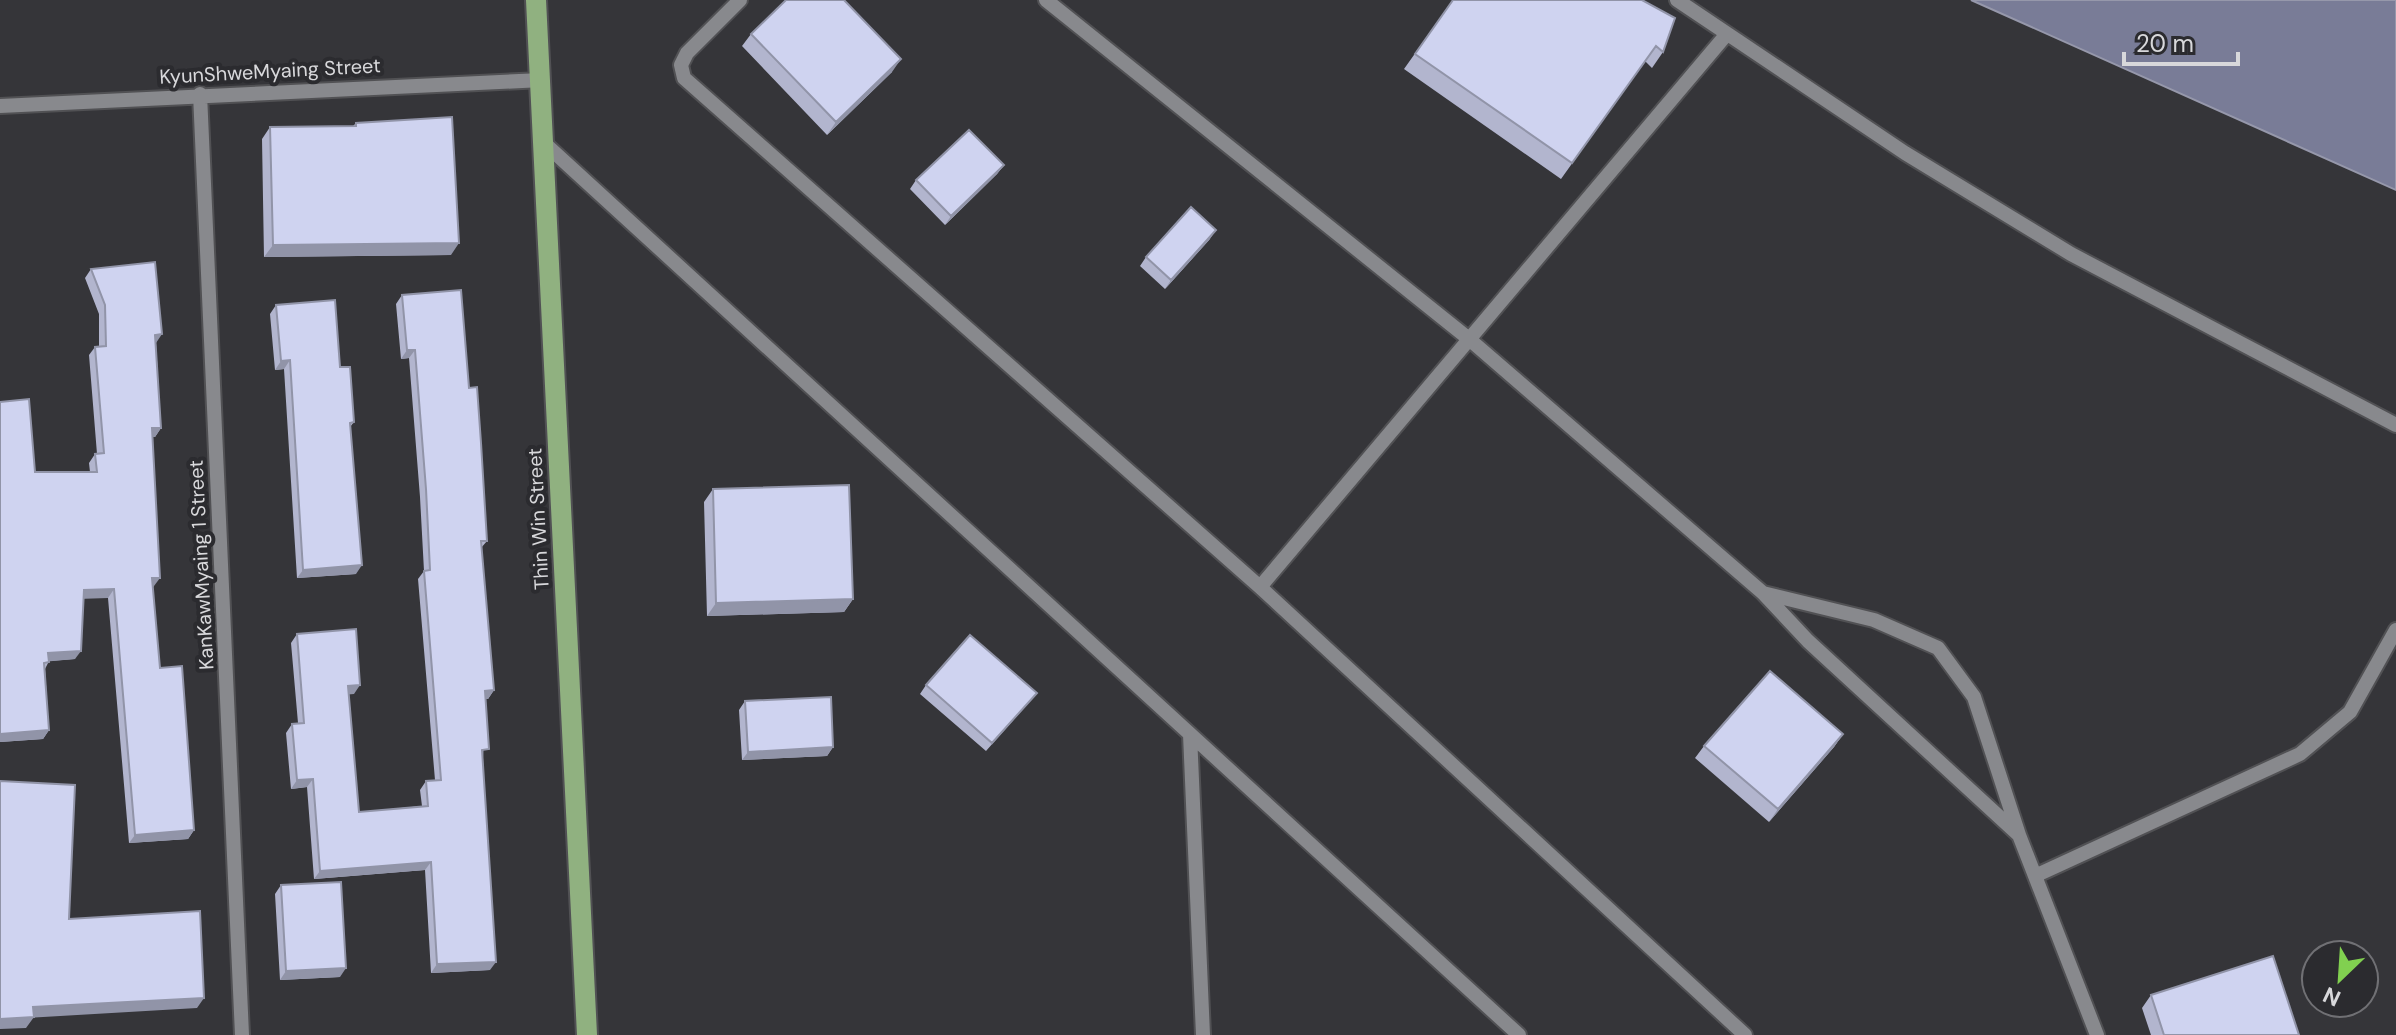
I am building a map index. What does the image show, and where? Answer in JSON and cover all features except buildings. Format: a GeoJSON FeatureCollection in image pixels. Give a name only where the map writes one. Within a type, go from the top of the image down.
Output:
{"type":"FeatureCollection","features":[{"type":"Feature","properties":{"kind":"main road","name":"Thin Win Street"},"geometry":{"type":"LineString","coordinates":[[536,0],[586,1035]]}},
{"type":"Feature","properties":{"kind":"street"},"geometry":{"type":"LineString","coordinates":[[740,0],[687,53],[681,65],[684,78],[1260,587],[1745,1035]]}},
{"type":"Feature","properties":{"kind":"street"},"geometry":{"type":"LineString","coordinates":[[1046,0],[1469,339],[1763,593],[1830,663],[2019,835]]}},
{"type":"Feature","properties":{"kind":"street"},"geometry":{"type":"LineString","coordinates":[[1677,0],[1905,153],[2071,254],[2396,425]]}},
{"type":"Feature","properties":{"kind":"street"},"geometry":{"type":"LineString","coordinates":[[1260,587],[1726,35]]}},
{"type":"Feature","properties":{"kind":"street","name":"KyunShweMyaing Street"},"geometry":{"type":"LineString","coordinates":[[0,106],[200,94],[542,80]]}},
{"type":"Feature","properties":{"kind":"street","name":"KanKawMyaing 1 Street"},"geometry":{"type":"LineString","coordinates":[[200,94],[242,1035]]}},
{"type":"Feature","properties":{"kind":"street"},"geometry":{"type":"LineString","coordinates":[[543,142],[1519,1035]]}},
{"type":"Feature","properties":{"kind":"street"},"geometry":{"type":"LineString","coordinates":[[1763,593],[1874,620],[1938,648],[1974,697],[2019,835],[2097,1035]]}},
{"type":"Feature","properties":{"kind":"street"},"geometry":{"type":"LineString","coordinates":[[2037,875],[2300,754],[2350,712],[2396,630]]}},
{"type":"Feature","properties":{"kind":"street"},"geometry":{"type":"LineString","coordinates":[[1190,734],[1203,1035]]}},
{"type":"Feature","properties":{"kind":"water"},"geometry":{"type":"Polygon","coordinates":[[[1971,0],[2396,0],[2396,190],[1971,0]]]}}]}
